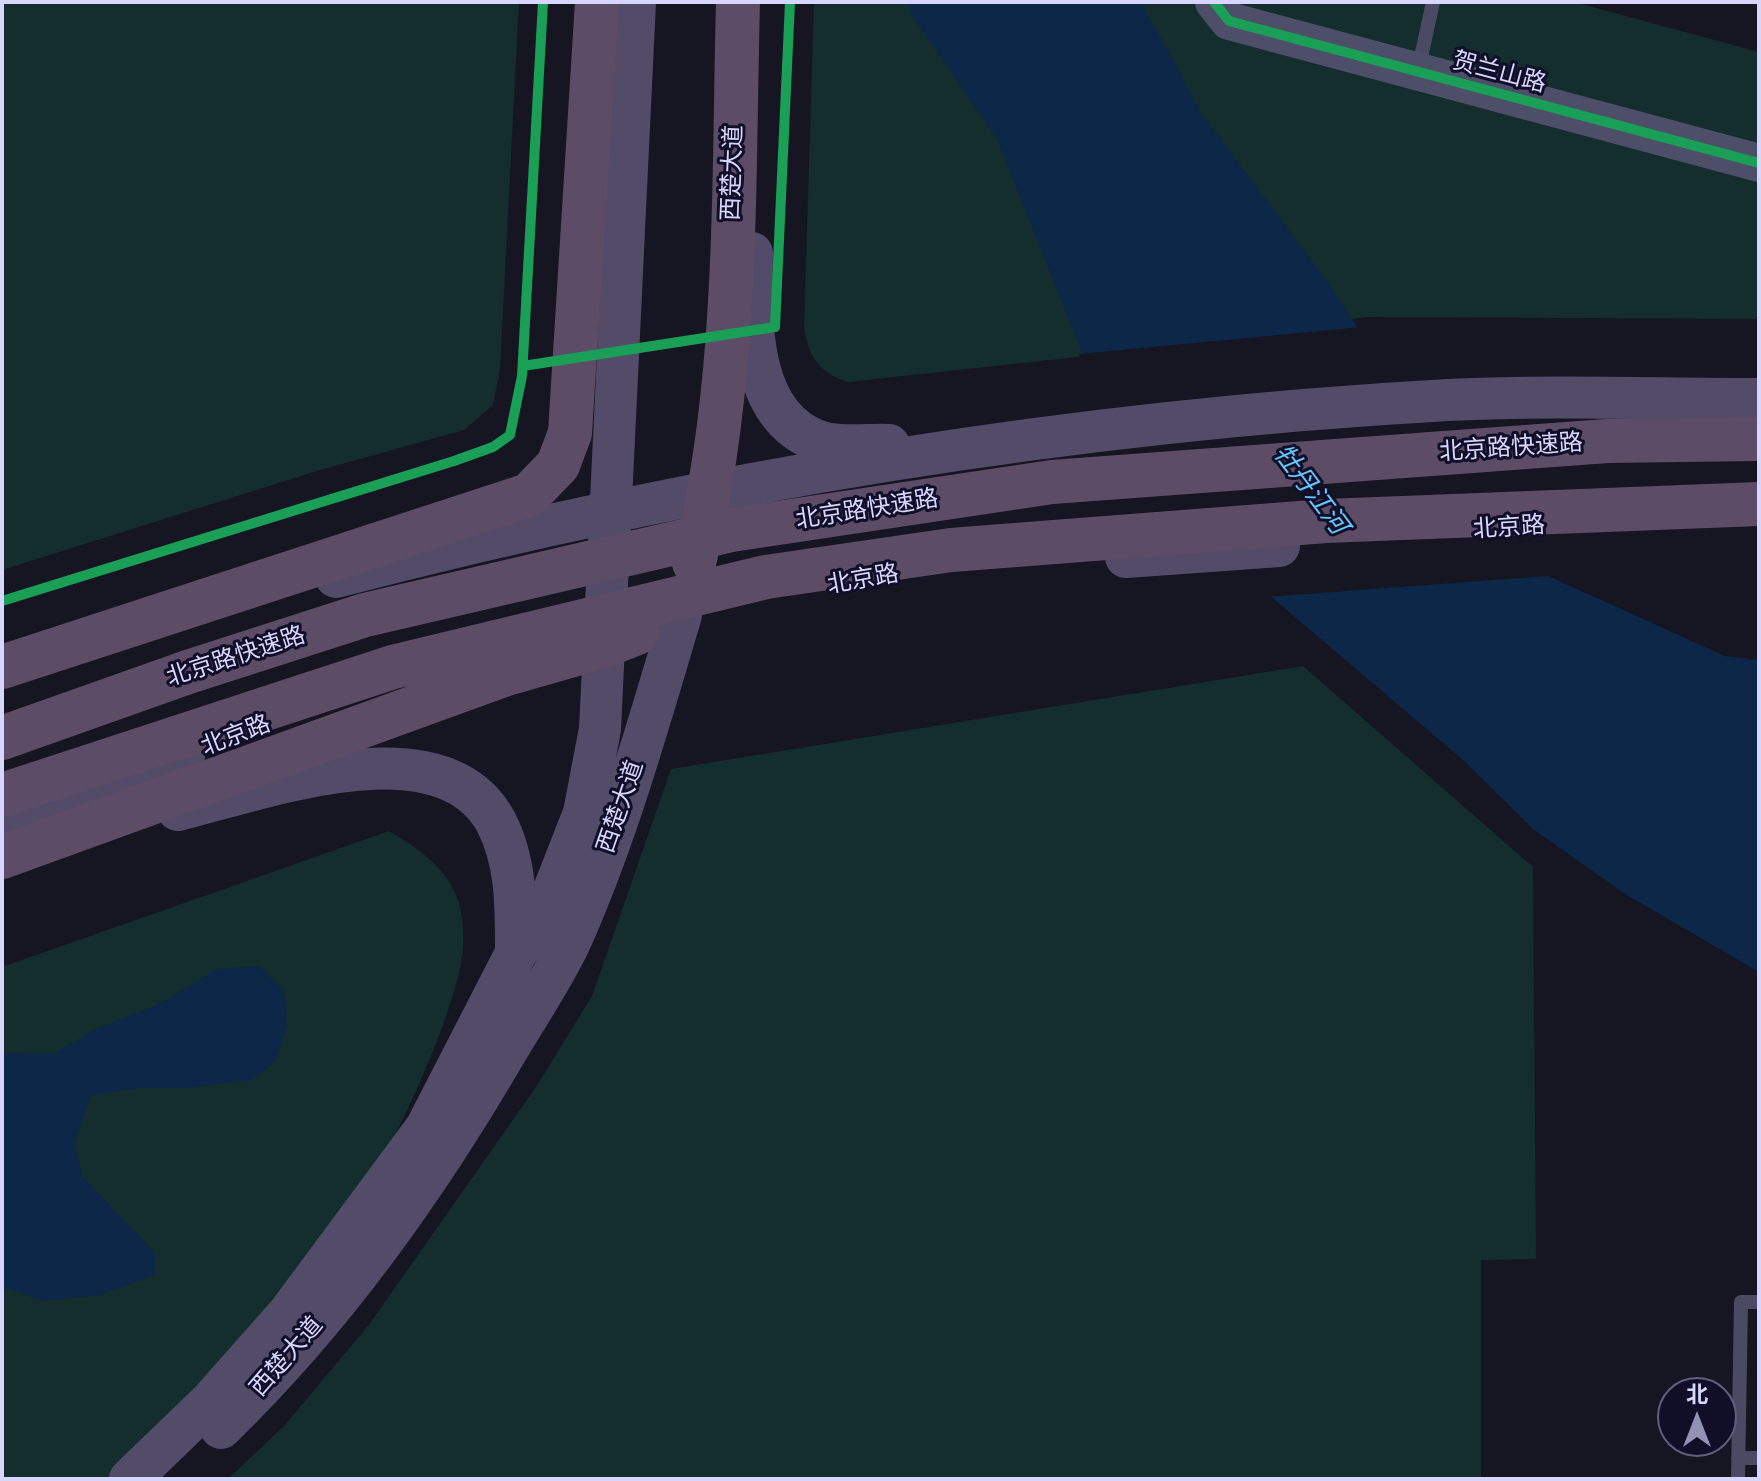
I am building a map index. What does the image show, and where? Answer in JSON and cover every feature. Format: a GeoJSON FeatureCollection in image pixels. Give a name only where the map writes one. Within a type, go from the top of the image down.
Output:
{"type":"FeatureCollection","features":[{"type":"Feature","properties":{"kind":"highway"},"geometry":{"type":"LineString","coordinates":[[2,670],[529,495],[558,465],[570,433],[597,2]]}},
{"type":"Feature","properties":{"kind":"highway","name":"西楚大道"},"geometry":{"type":"LineString","coordinates":[[681,615],[711,494],[729,343],[738,2]]}},
{"type":"Feature","properties":{"kind":"highway","name":"北京路快速路"},"geometry":{"type":"LineString","coordinates":[[2,738],[188,672],[365,615],[731,530],[1052,482],[1607,441],[1759,439]]}},
{"type":"Feature","properties":{"kind":"highway"},"geometry":{"type":"LineString","coordinates":[[2,795],[393,667],[766,577],[951,550],[1326,521],[1759,504]]}},
{"type":"Feature","properties":{"kind":"highway"},"geometry":{"type":"LineString","coordinates":[[2,670],[279,592]]}},
{"type":"Feature","properties":{"kind":"highway"},"geometry":{"type":"LineString","coordinates":[[14,842],[506,674],[605,637],[681,615]]}},
{"type":"Feature","properties":{"kind":"main road","name":"西楚大道"},"geometry":{"type":"LineString","coordinates":[[130,1479],[212,1400],[289,1313],[417,1140],[516,953],[548,905],[584,813],[600,729],[635,2]]}},
{"type":"Feature","properties":{"kind":"main road"},"geometry":{"type":"LineString","coordinates":[[751,2],[751,310],[762,379],[786,423],[822,442],[974,446]]}},
{"type":"Feature","properties":{"kind":"main road"},"geometry":{"type":"LineString","coordinates":[[2,686],[111,645],[279,592],[495,536],[974,446],[1115,429],[1449,400],[1759,399]]}},
{"type":"Feature","properties":{"kind":"main road","name":"北京路"},"geometry":{"type":"LineString","coordinates":[[681,615],[902,573],[1192,554],[1531,525],[1759,525]]}},
{"type":"Feature","properties":{"kind":"main road","name":"西楚大道"},"geometry":{"type":"LineString","coordinates":[[168,1479],[264,1386],[354,1281],[453,1143],[569,944],[626,799],[681,615]]}},
{"type":"Feature","properties":{"kind":"main road"},"geometry":{"type":"LineString","coordinates":[[14,842],[369,768],[383,766],[430,771],[471,789],[495,821],[508,856],[516,893],[516,953]]}},
{"type":"Feature","properties":{"kind":"street","name":"贺兰山路"},"geometry":{"type":"LineString","coordinates":[[1222,11],[1418,71],[1759,163]]}},
{"type":"Feature","properties":{"kind":"lane"},"geometry":{"type":"LineString","coordinates":[[1418,71],[1433,2]]}},
{"type":"Feature","properties":{"kind":"lane"},"geometry":{"type":"LineString","coordinates":[[1738,1479],[1741,1302],[1759,1302]]}},
{"type":"Feature","properties":{"kind":"lane"},"geometry":{"type":"LineString","coordinates":[[1738,1458],[1759,1458]]}},
{"type":"Feature","properties":{"kind":"green space"},"geometry":{"type":"Polygon","coordinates":[[[2,2],[519,2],[500,369],[493,405],[464,430],[317,471],[2,570],[2,2]]]}},
{"type":"Feature","properties":{"kind":"green space"},"geometry":{"type":"Polygon","coordinates":[[[814,2],[1574,2],[1759,52],[1759,319],[1367,317],[1068,358],[848,382],[830,374],[817,362],[804,328],[814,2]]]}},
{"type":"Feature","properties":{"kind":"green space"},"geometry":{"type":"Polygon","coordinates":[[[1303,666],[1533,867],[1536,1259],[1481,1260],[1481,1479],[228,1479],[284,1426],[368,1326],[536,1087],[592,996],[671,769],[1303,666]]]}},
{"type":"Feature","properties":{"kind":"green space"},"geometry":{"type":"Polygon","coordinates":[[[389,831],[429,858],[452,886],[461,913],[463,947],[455,987],[434,1048],[406,1114],[376,1170],[272,1302],[110,1479],[2,1479],[2,967],[389,831]]]}},
{"type":"Feature","properties":{"kind":"water","name":"牡丹江河"},"geometry":{"type":"Polygon","coordinates":[[[908,2],[1141,2],[1202,114],[1334,291],[1453,476],[1548,576],[1725,656],[1759,660],[1759,972],[1625,894],[1533,829],[1463,760],[1262,589],[1090,372],[997,139],[909,11],[908,2]]]}},
{"type":"Feature","properties":{"kind":"water"},"geometry":{"type":"Polygon","coordinates":[[[259,966],[284,991],[287,1024],[277,1059],[252,1080],[186,1088],[139,1088],[90,1096],[75,1144],[82,1176],[155,1253],[155,1275],[99,1295],[43,1301],[6,1288],[2,1291],[2,1053],[53,1054],[96,1029],[157,1005],[217,969],[259,966]]]}},
{"type":"Feature","properties":{"kind":"pier"},"geometry":{"type":"Polygon","coordinates":[[[1363,327],[1456,473],[1535,556],[1548,576],[1265,597],[1087,374],[1079,354],[1363,327]]]}},
{"type":"Feature","properties":{"kind":"cycle path"},"geometry":{"type":"LineString","coordinates":[[2,601],[454,461],[493,447],[510,435],[522,376],[543,2]]}},
{"type":"Feature","properties":{"kind":"cycle path"},"geometry":{"type":"LineString","coordinates":[[523,366],[775,327],[790,2]]}},
{"type":"Feature","properties":{"kind":"cycle path"},"geometry":{"type":"LineString","coordinates":[[1214,2],[1229,21],[1759,163]]}}]}
